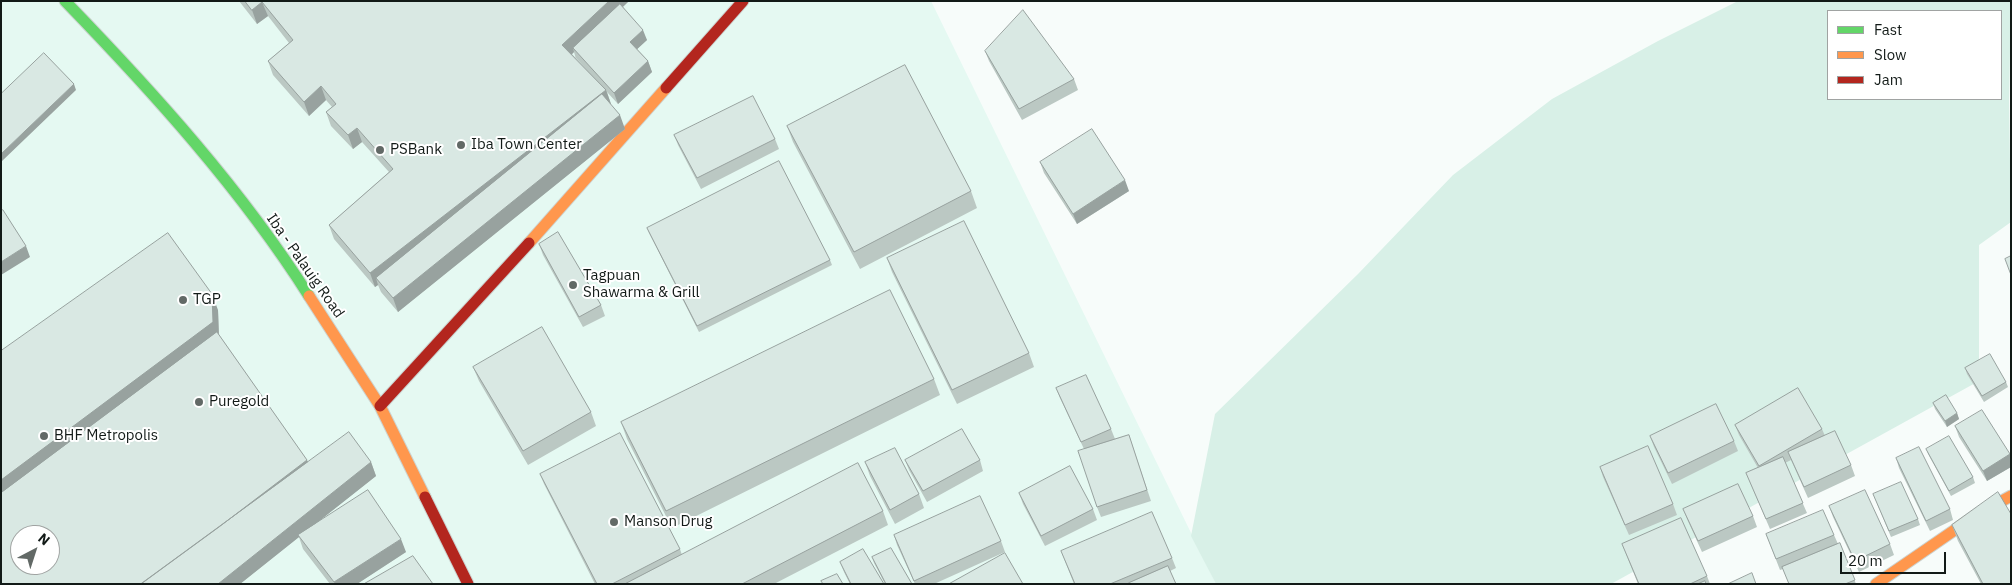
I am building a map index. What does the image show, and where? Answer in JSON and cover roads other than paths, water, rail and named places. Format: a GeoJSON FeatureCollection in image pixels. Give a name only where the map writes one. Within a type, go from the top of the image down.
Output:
{"type":"FeatureCollection","features":[{"type":"Feature","properties":{"kind":"main road","name":"Iba - Palauig Road"},"geometry":{"type":"LineString","coordinates":[[66,1],[149,88],[271,239],[380,406],[468,584]]}},
{"type":"Feature","properties":{"kind":"main road"},"geometry":{"type":"LineString","coordinates":[[380,406],[471,309],[743,1]]}},
{"type":"Feature","properties":{"kind":"main road"},"geometry":{"type":"LineString","coordinates":[[1876,584],[1978,514],[2011,496]]}},
{"type":"Feature","properties":{"kind":"place","name":"Iba Town Center"},"geometry":{"type":"Point","coordinates":[461,145]}},
{"type":"Feature","properties":{"kind":"place","name":"PSBank"},"geometry":{"type":"Point","coordinates":[380,150]}},
{"type":"Feature","properties":{"kind":"place","name":"Tagpuan Shawarma & Grill"},"geometry":{"type":"Point","coordinates":[573,285]}},
{"type":"Feature","properties":{"kind":"place","name":"TGP"},"geometry":{"type":"Point","coordinates":[183,300]}},
{"type":"Feature","properties":{"kind":"place","name":"Puregold"},"geometry":{"type":"Point","coordinates":[199,402]}},
{"type":"Feature","properties":{"kind":"place","name":"BHF Metropolis"},"geometry":{"type":"Point","coordinates":[44,436]}},
{"type":"Feature","properties":{"kind":"place","name":"Manson Drug"},"geometry":{"type":"Point","coordinates":[614,522]}}]}
